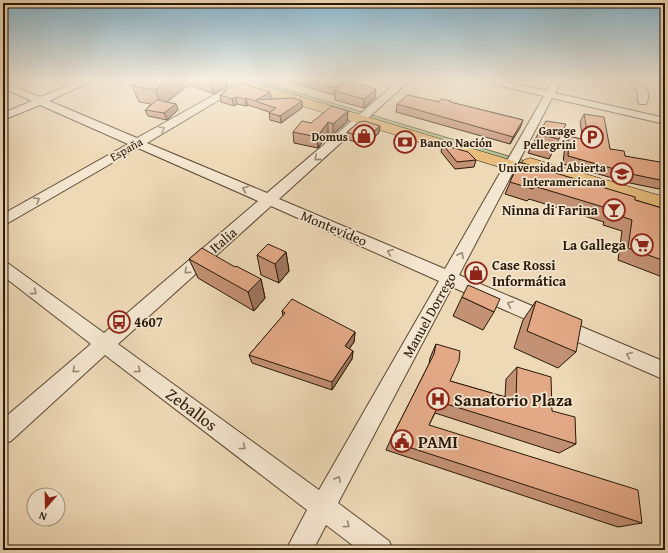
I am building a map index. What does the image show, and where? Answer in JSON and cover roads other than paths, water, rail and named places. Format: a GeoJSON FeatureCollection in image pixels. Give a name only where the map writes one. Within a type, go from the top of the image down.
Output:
{"type":"FeatureCollection","features":[{"type":"Feature","properties":{"kind":"main road"},"geometry":{"type":"LineString","coordinates":[[326,105],[512,162],[665,214]]}},
{"type":"Feature","properties":{"kind":"main road"},"geometry":{"type":"LineString","coordinates":[[512,162],[665,203]]}},
{"type":"Feature","properties":{"kind":"street"},"geometry":{"type":"LineString","coordinates":[[3,117],[31,105]]}},
{"type":"Feature","properties":{"kind":"street","name":"Montevideo"},"geometry":{"type":"LineString","coordinates":[[49,105],[665,371]]}},
{"type":"Feature","properties":{"kind":"street","name":"España"},"geometry":{"type":"LineString","coordinates":[[3,220],[205,105]]}},
{"type":"Feature","properties":{"kind":"street","name":"Italia"},"geometry":{"type":"LineString","coordinates":[[3,433],[378,105]]}},
{"type":"Feature","properties":{"kind":"street","name":"Manuel Dorrego"},"geometry":{"type":"LineString","coordinates":[[299,550],[544,105]]}},
{"type":"Feature","properties":{"kind":"street"},"geometry":{"type":"LineString","coordinates":[[596,105],[665,121]]}},
{"type":"Feature","properties":{"kind":"street","name":"Zeballos"},"geometry":{"type":"LineString","coordinates":[[3,268],[380,550]]}},
{"type":"Feature","properties":{"kind":"place","name":"Domus"},"geometry":{"type":"Point","coordinates":[364,136]}},
{"type":"Feature","properties":{"kind":"place","name":"Garage Pellegrini"},"geometry":{"type":"Point","coordinates":[592,137]}},
{"type":"Feature","properties":{"kind":"place","name":"Banco Nación"},"geometry":{"type":"Point","coordinates":[405,142]}},
{"type":"Feature","properties":{"kind":"place","name":"Universidad Abierta Interamericana"},"geometry":{"type":"Point","coordinates":[622,174]}},
{"type":"Feature","properties":{"kind":"place","name":"Ninna di Farina"},"geometry":{"type":"Point","coordinates":[614,210]}},
{"type":"Feature","properties":{"kind":"place","name":"La Gallega"},"geometry":{"type":"Point","coordinates":[642,245]}},
{"type":"Feature","properties":{"kind":"place","name":"Case Rossi Informática"},"geometry":{"type":"Point","coordinates":[476,273]}},
{"type":"Feature","properties":{"kind":"place","name":"4607"},"geometry":{"type":"Point","coordinates":[119,322]}},
{"type":"Feature","properties":{"kind":"place","name":"Sanatorio Plaza"},"geometry":{"type":"Point","coordinates":[438,399]}},
{"type":"Feature","properties":{"kind":"place","name":"PAMI"},"geometry":{"type":"Point","coordinates":[402,441]}}]}
